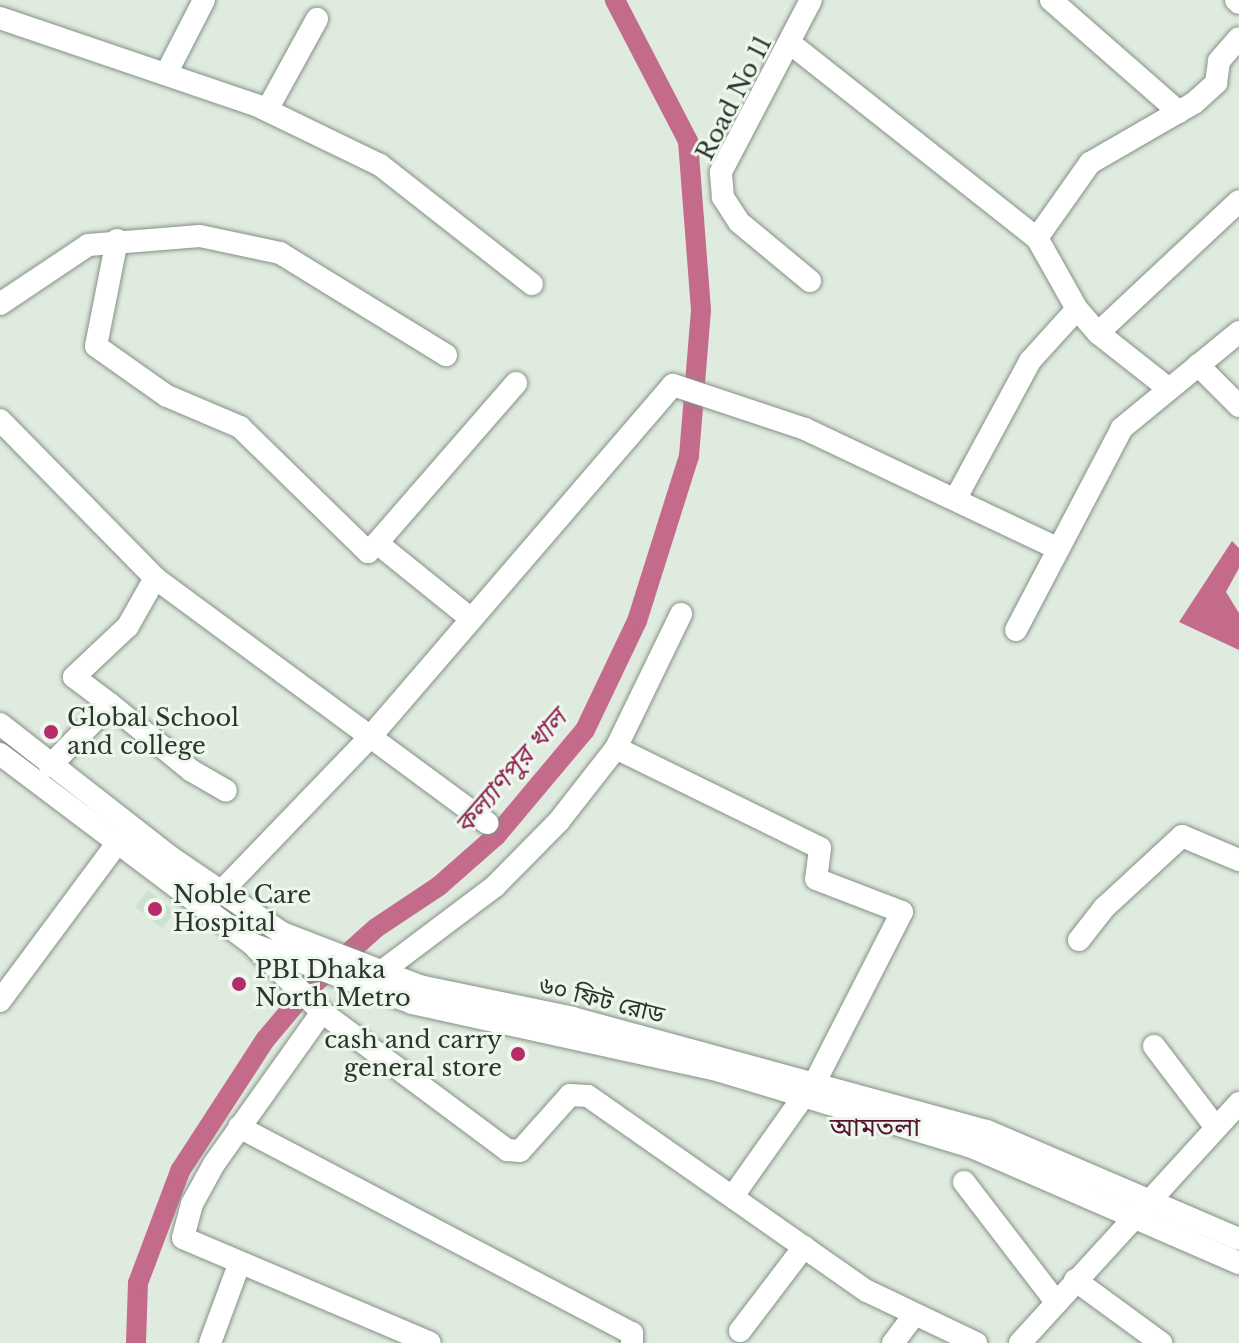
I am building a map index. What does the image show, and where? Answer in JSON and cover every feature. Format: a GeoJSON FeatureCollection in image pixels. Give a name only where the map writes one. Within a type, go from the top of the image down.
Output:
{"type":"FeatureCollection","features":[{"type":"Feature","properties":{"kind":"street"},"geometry":{"type":"LineString","coordinates":[[166,74],[204,0]]}},
{"type":"Feature","properties":{"kind":"street","name":"Road No 11"},"geometry":{"type":"LineString","coordinates":[[810,281],[739,222],[723,197],[721,172],[791,44],[811,0]]}},
{"type":"Feature","properties":{"kind":"street"},"geometry":{"type":"LineString","coordinates":[[1051,0],[1179,112]]}},
{"type":"Feature","properties":{"kind":"street"},"geometry":{"type":"LineString","coordinates":[[0,18],[267,110],[380,165],[532,284]]}},
{"type":"Feature","properties":{"kind":"street"},"geometry":{"type":"LineString","coordinates":[[267,110],[317,19]]}},
{"type":"Feature","properties":{"kind":"street"},"geometry":{"type":"LineString","coordinates":[[1037,238],[1090,163],[1179,112],[1216,83],[1219,61],[1239,38]]}},
{"type":"Feature","properties":{"kind":"street"},"geometry":{"type":"LineString","coordinates":[[791,44],[1037,238],[1077,309],[1098,333],[1168,388]]}},
{"type":"Feature","properties":{"kind":"street"},"geometry":{"type":"LineString","coordinates":[[1098,333],[1239,201]]}},
{"type":"Feature","properties":{"kind":"street"},"geometry":{"type":"LineString","coordinates":[[0,304],[88,245],[117,240],[200,236],[241,240],[280,253],[446,355]]}},
{"type":"Feature","properties":{"kind":"street"},"geometry":{"type":"LineString","coordinates":[[117,240],[96,346],[167,396],[240,427],[368,552],[516,383]]}},
{"type":"Feature","properties":{"kind":"street"},"geometry":{"type":"LineString","coordinates":[[956,498],[1030,361],[1077,309]]}},
{"type":"Feature","properties":{"kind":"street"},"geometry":{"type":"LineString","coordinates":[[1016,630],[1122,428],[1140,418],[1168,388],[1239,332]]}},
{"type":"Feature","properties":{"kind":"street"},"geometry":{"type":"LineString","coordinates":[[1198,365],[1239,406]]}},
{"type":"Feature","properties":{"kind":"street"},"geometry":{"type":"LineString","coordinates":[[220,893],[371,736],[667,388],[682,385],[805,429],[1057,548]]}},
{"type":"Feature","properties":{"kind":"street"},"geometry":{"type":"LineString","coordinates":[[0,420],[155,578],[487,823]]}},
{"type":"Feature","properties":{"kind":"street"},"geometry":{"type":"LineString","coordinates":[[377,543],[470,618]]}},
{"type":"Feature","properties":{"kind":"street"},"geometry":{"type":"LineString","coordinates":[[155,578],[128,626],[74,677],[192,771],[226,791]]}},
{"type":"Feature","properties":{"kind":"street"},"geometry":{"type":"LineString","coordinates":[[368,974],[495,886],[559,821],[616,748],[681,614]]}},
{"type":"Feature","properties":{"kind":"street"},"geometry":{"type":"LineString","coordinates":[[50,766],[110,704]]}},
{"type":"Feature","properties":{"kind":"street","name":"৬০ ফিট রোড"},"geometry":{"type":"LineString","coordinates":[[0,724],[50,766],[258,922],[302,951]]}},
{"type":"Feature","properties":{"kind":"street"},"geometry":{"type":"LineString","coordinates":[[616,748],[820,848],[816,879],[902,912],[818,1091],[733,1196]]}},
{"type":"Feature","properties":{"kind":"street","name":"৬০ ফিট রোড"},"geometry":{"type":"LineString","coordinates":[[0,754],[116,845],[252,944],[302,951],[368,974],[818,1091],[987,1131],[1140,1207],[1190,1228],[1239,1239]]}},
{"type":"Feature","properties":{"kind":"street"},"geometry":{"type":"LineString","coordinates":[[1079,940],[1104,908],[1182,836],[1239,860]]}},
{"type":"Feature","properties":{"kind":"street"},"geometry":{"type":"LineString","coordinates":[[0,1001],[116,845]]}},
{"type":"Feature","properties":{"kind":"street"},"geometry":{"type":"LineString","coordinates":[[252,944],[320,1010],[507,1150],[520,1151],[570,1095],[588,1096],[867,1291],[976,1343]]}},
{"type":"Feature","properties":{"kind":"street"},"geometry":{"type":"LineString","coordinates":[[320,1010],[239,1127],[192,1204],[183,1238],[420,1341]]}},
{"type":"Feature","properties":{"kind":"street"},"geometry":{"type":"LineString","coordinates":[[1154,1046],[1214,1125]]}},
{"type":"Feature","properties":{"kind":"street"},"geometry":{"type":"LineString","coordinates":[[1020,1343],[1214,1125],[1239,1103]]}},
{"type":"Feature","properties":{"kind":"street"},"geometry":{"type":"LineString","coordinates":[[239,1127],[632,1333],[632,1343]]}},
{"type":"Feature","properties":{"kind":"street"},"geometry":{"type":"LineString","coordinates":[[964,1182],[1056,1302]]}},
{"type":"Feature","properties":{"kind":"street","name":"৬০ ফিট রোড"},"geometry":{"type":"LineString","coordinates":[[1190,1228],[1239,1263]]}},
{"type":"Feature","properties":{"kind":"street"},"geometry":{"type":"LineString","coordinates":[[740,1331],[804,1247]]}},
{"type":"Feature","properties":{"kind":"street"},"geometry":{"type":"LineString","coordinates":[[210,1343],[240,1262]]}},
{"type":"Feature","properties":{"kind":"street"},"geometry":{"type":"LineString","coordinates":[[1075,1280],[1161,1343]]}},
{"type":"Feature","properties":{"kind":"street"},"geometry":{"type":"LineString","coordinates":[[893,1343],[914,1315]]}},
{"type":"Feature","properties":{"kind":"shaded area"},"geometry":{"type":"Polygon","coordinates":[[[1232,541],[1239,548],[1239,568],[1226,592],[1239,613],[1239,650],[1179,622],[1232,541]]]}},
{"type":"Feature","properties":{"kind":"shaded area","name":"Noble Care Hospital"},"geometry":{"type":"Polygon","coordinates":[[[148,890],[175,912],[162,928],[135,907],[148,890]]]}},
{"type":"Feature","properties":{"kind":"waterway","name":"কল্যাণপুর খাল"},"geometry":{"type":"LineString","coordinates":[[136,1343],[138,1283],[180,1171],[265,1040],[308,989],[376,928],[439,886],[496,836],[585,730],[637,621],[689,456],[701,310],[688,141],[615,0]]}},
{"type":"Feature","properties":{"kind":"place","name":"Global School and college"},"geometry":{"type":"Point","coordinates":[51,732]}},
{"type":"Feature","properties":{"kind":"place","name":"Noble Care Hospital"},"geometry":{"type":"Point","coordinates":[155,909]}},
{"type":"Feature","properties":{"kind":"place","name":"PBI Dhaka North Metro"},"geometry":{"type":"Point","coordinates":[239,984]}},
{"type":"Feature","properties":{"kind":"place","name":"cash and carry general store"},"geometry":{"type":"Point","coordinates":[518,1054]}},
{"type":"Feature","properties":{"kind":"district","name":"আমতলা"},"geometry":{"type":"Point","coordinates":[875,1128]}}]}
